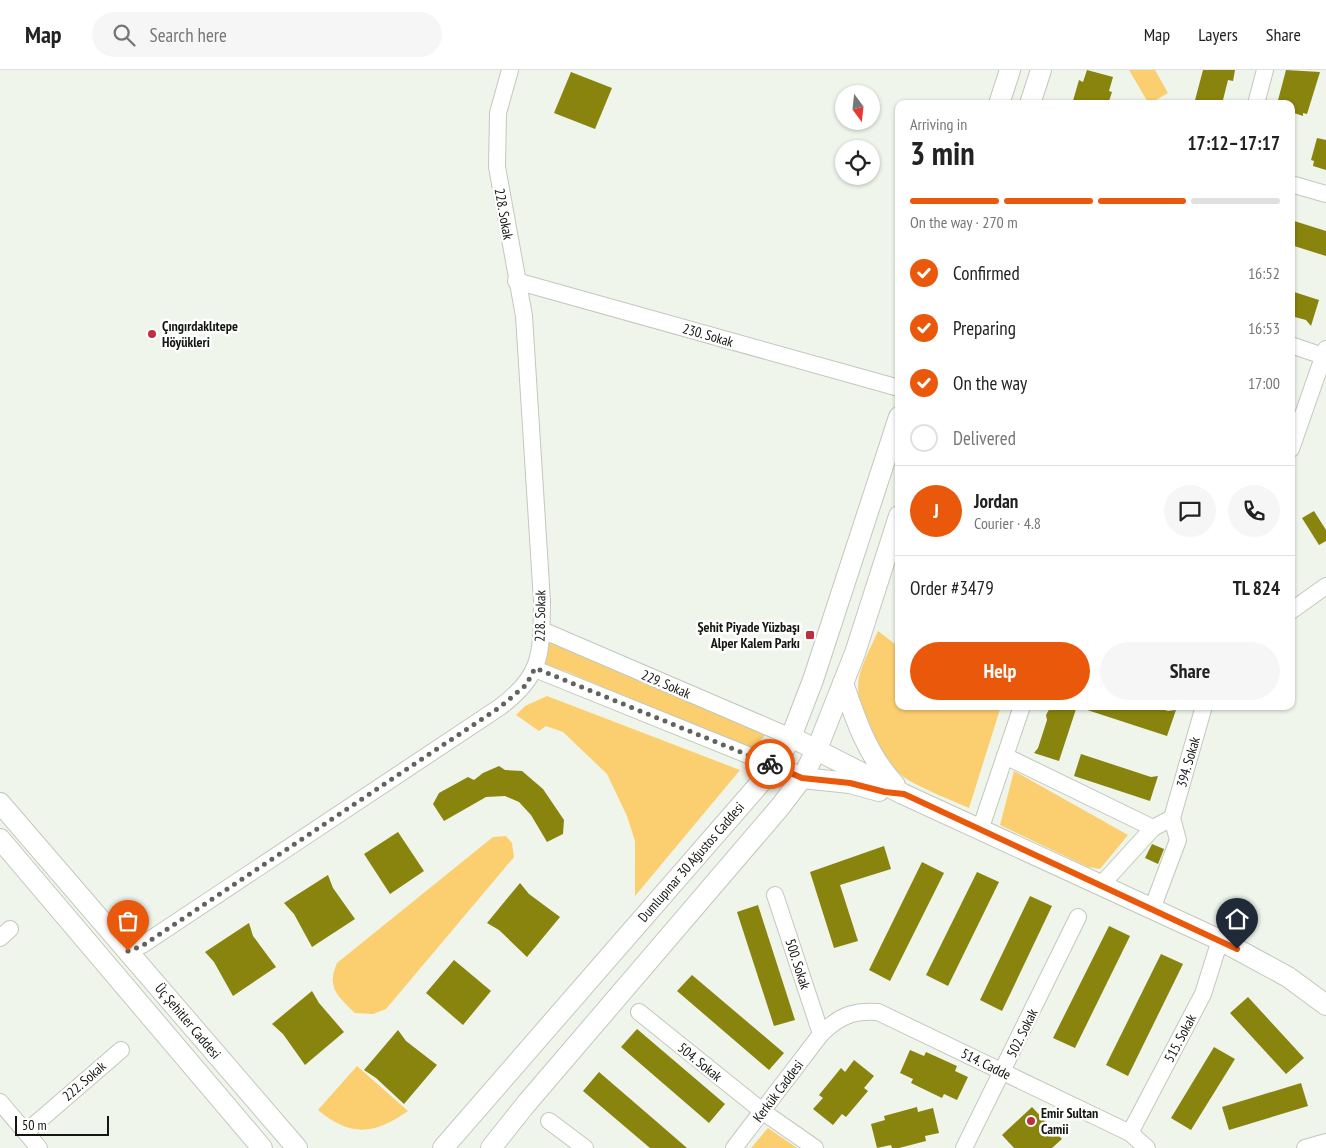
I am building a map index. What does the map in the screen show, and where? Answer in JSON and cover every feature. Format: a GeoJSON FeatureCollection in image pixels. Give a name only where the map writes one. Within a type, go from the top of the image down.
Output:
{"type":"FeatureCollection","features":[{"type":"Feature","properties":{"kind":"main road"},"geometry":{"type":"LineString","coordinates":[[1000,100],[1010,70]]}},
{"type":"Feature","properties":{"kind":"main road"},"geometry":{"type":"LineString","coordinates":[[1031,100],[1041,70]]}},
{"type":"Feature","properties":{"kind":"main road","name":"Dumlupınar 30 Ağustos Caddesi"},"geometry":{"type":"LineString","coordinates":[[443,1148],[775,766],[791,737],[813,680],[895,429]]}},
{"type":"Feature","properties":{"kind":"main road"},"geometry":{"type":"LineString","coordinates":[[491,1148],[526,1104],[780,807],[802,778],[817,749],[855,652],[895,528]]}},
{"type":"Feature","properties":{"kind":"main road"},"geometry":{"type":"LineString","coordinates":[[843,684],[860,732],[871,753],[882,771],[904,794]]}},
{"type":"Feature","properties":{"kind":"main road"},"geometry":{"type":"LineString","coordinates":[[791,737],[980,830],[1220,940],[1288,976],[1326,1005]]}},
{"type":"Feature","properties":{"kind":"main road"},"geometry":{"type":"LineString","coordinates":[[775,766],[802,778],[850,783],[885,792],[904,794]]}},
{"type":"Feature","properties":{"kind":"main road","name":"Üç Şehitler Caddesi"},"geometry":{"type":"LineString","coordinates":[[0,803],[297,1148]]}},
{"type":"Feature","properties":{"kind":"main road","name":"Üç Şehitler Caddesi"},"geometry":{"type":"LineString","coordinates":[[0,839],[262,1148]]}},
{"type":"Feature","properties":{"kind":"street","name":"228. Sokak"},"geometry":{"type":"LineString","coordinates":[[128,951],[142,946],[500,707],[526,685],[535,668],[542,630],[542,600],[524,326],[500,189],[496,145],[498,112],[510,70]]}},
{"type":"Feature","properties":{"kind":"street"},"geometry":{"type":"LineString","coordinates":[[1257,100],[1265,70]]}},
{"type":"Feature","properties":{"kind":"street"},"geometry":{"type":"LineString","coordinates":[[1295,185],[1326,194]]}},
{"type":"Feature","properties":{"kind":"street","name":"230. Sokak"},"geometry":{"type":"LineString","coordinates":[[516,281],[895,387]]}},
{"type":"Feature","properties":{"kind":"street"},"geometry":{"type":"LineString","coordinates":[[1295,346],[1325,352],[1322,374],[1295,439]]}},
{"type":"Feature","properties":{"kind":"street"},"geometry":{"type":"LineString","coordinates":[[1295,608],[1326,586]]}},
{"type":"Feature","properties":{"kind":"street","name":"229. Sokak"},"geometry":{"type":"LineString","coordinates":[[542,630],[791,737]]}},
{"type":"Feature","properties":{"kind":"street"},"geometry":{"type":"LineString","coordinates":[[535,668],[775,766]]}},
{"type":"Feature","properties":{"kind":"street"},"geometry":{"type":"LineString","coordinates":[[980,830],[1021,710]]}},
{"type":"Feature","properties":{"kind":"street","name":"394. Sokak"},"geometry":{"type":"LineString","coordinates":[[1152,908],[1178,840],[1172,818],[1203,710]]}},
{"type":"Feature","properties":{"kind":"street"},"geometry":{"type":"LineString","coordinates":[[1005,756],[1153,828]]}},
{"type":"Feature","properties":{"kind":"street"},"geometry":{"type":"LineString","coordinates":[[1101,885],[1153,828],[1172,818]]}},
{"type":"Feature","properties":{"kind":"street","name":"500. Sokak"},"geometry":{"type":"LineString","coordinates":[[775,895],[821,1034]]}},
{"type":"Feature","properties":{"kind":"street","name":"502. Sokak"},"geometry":{"type":"LineString","coordinates":[[964,1148],[1078,917]]}},
{"type":"Feature","properties":{"kind":"street","name":"515. Sokak"},"geometry":{"type":"LineString","coordinates":[[1130,1133],[1203,994],[1220,940]]}},
{"type":"Feature","properties":{"kind":"street","name":"514. Cadde"},"geometry":{"type":"LineString","coordinates":[[821,1034],[833,1022],[847,1014],[863,1011],[878,1012],[1130,1133],[1147,1148]]}},
{"type":"Feature","properties":{"kind":"street","name":"504. Sokak"},"geometry":{"type":"LineString","coordinates":[[639,1012],[762,1111],[815,1148]]}},
{"type":"Feature","properties":{"kind":"street","name":"Kerkük Caddesi"},"geometry":{"type":"LineString","coordinates":[[734,1148],[821,1034]]}},
{"type":"Feature","properties":{"kind":"street","name":"222. Sokak"},"geometry":{"type":"LineString","coordinates":[[26,1132],[121,1050]]}},
{"type":"Feature","properties":{"kind":"street"},"geometry":{"type":"LineString","coordinates":[[0,1102],[39,1148]]}},
{"type":"Feature","properties":{"kind":"street"},"geometry":{"type":"LineString","coordinates":[[549,1121],[585,1148]]}},
{"type":"Feature","properties":{"kind":"street"},"geometry":{"type":"LineString","coordinates":[[1305,1148],[1326,1142]]}},
{"type":"Feature","properties":{"kind":"shaded area"},"geometry":{"type":"Polygon","coordinates":[[[1129,70],[1155,70],[1168,93],[1156,100],[1147,100],[1129,70]]]}},
{"type":"Feature","properties":{"kind":"shaded area"},"geometry":{"type":"Polygon","coordinates":[[[878,631],[895,644],[895,710],[1000,710],[969,808],[907,779],[883,755],[863,717],[860,703],[859,677],[878,631]]]}},
{"type":"Feature","properties":{"kind":"shaded area"},"geometry":{"type":"Polygon","coordinates":[[[548,640],[765,735],[753,751],[565,671],[537,666],[548,640]]]}},
{"type":"Feature","properties":{"kind":"shaded area"},"geometry":{"type":"Polygon","coordinates":[[[547,696],[740,770],[635,896],[635,841],[627,816],[607,774],[563,732],[546,726],[539,731],[516,715],[525,706],[547,696]]]}},
{"type":"Feature","properties":{"kind":"shaded area"},"geometry":{"type":"Polygon","coordinates":[[[1014,771],[1128,835],[1100,869],[1088,867],[1000,825],[1014,771]]]}},
{"type":"Feature","properties":{"kind":"shaded area"},"geometry":{"type":"Polygon","coordinates":[[[506,836],[512,843],[514,857],[386,1009],[373,1014],[355,1013],[339,996],[333,985],[337,963],[493,837],[506,836]]]}},
{"type":"Feature","properties":{"kind":"shaded area"},"geometry":{"type":"Polygon","coordinates":[[[357,1066],[408,1111],[384,1125],[362,1130],[341,1125],[318,1110],[357,1066]]]}},
{"type":"Feature","properties":{"kind":"shaded area"},"geometry":{"type":"Polygon","coordinates":[[[768,1128],[797,1148],[751,1148],[768,1128]]]}},
{"type":"Feature","properties":{"kind":"building"},"geometry":{"type":"Polygon","coordinates":[[[1087,70],[1113,77],[1109,91],[1112,92],[1109,100],[1073,100],[1079,80],[1083,82],[1087,70]]]}},
{"type":"Feature","properties":{"kind":"building"},"geometry":{"type":"Polygon","coordinates":[[[1203,70],[1235,70],[1233,81],[1228,80],[1223,100],[1195,100],[1203,70]]]}},
{"type":"Feature","properties":{"kind":"building"},"geometry":{"type":"Polygon","coordinates":[[[1286,70],[1320,72],[1307,114],[1303,113],[1303,116],[1295,113],[1295,100],[1278,100],[1286,70]]]}},
{"type":"Feature","properties":{"kind":"building"},"geometry":{"type":"Polygon","coordinates":[[[571,72],[612,88],[595,129],[554,113],[571,72]]]}},
{"type":"Feature","properties":{"kind":"building"},"geometry":{"type":"Polygon","coordinates":[[[1317,138],[1326,140],[1326,170],[1313,166],[1314,161],[1311,160],[1317,138]]]}},
{"type":"Feature","properties":{"kind":"building"},"geometry":{"type":"Polygon","coordinates":[[[1295,221],[1326,231],[1326,256],[1295,246],[1295,221]]]}},
{"type":"Feature","properties":{"kind":"building"},"geometry":{"type":"Polygon","coordinates":[[[1295,292],[1319,300],[1311,326],[1306,320],[1295,317],[1295,292]]]}},
{"type":"Feature","properties":{"kind":"building"},"geometry":{"type":"Polygon","coordinates":[[[1314,511],[1326,530],[1326,541],[1319,545],[1302,518],[1314,511]]]}},
{"type":"Feature","properties":{"kind":"building"},"geometry":{"type":"Polygon","coordinates":[[[1049,710],[1076,710],[1059,761],[1034,753],[1038,748],[1047,720],[1046,715],[1049,710]]]}},
{"type":"Feature","properties":{"kind":"building"},"geometry":{"type":"Polygon","coordinates":[[[1087,710],[1176,710],[1167,736],[1087,710]]]}},
{"type":"Feature","properties":{"kind":"building"},"geometry":{"type":"Polygon","coordinates":[[[1081,754],[1151,777],[1158,776],[1150,801],[1074,776],[1081,754]]]}},
{"type":"Feature","properties":{"kind":"building"},"geometry":{"type":"Polygon","coordinates":[[[499,766],[505,770],[522,771],[543,789],[564,820],[563,834],[547,842],[531,815],[519,802],[505,796],[486,797],[444,821],[433,804],[439,793],[468,777],[474,780],[483,773],[499,766]]]}},
{"type":"Feature","properties":{"kind":"building"},"geometry":{"type":"Polygon","coordinates":[[[398,832],[424,871],[390,894],[364,854],[398,832]]]}},
{"type":"Feature","properties":{"kind":"building"},"geometry":{"type":"Polygon","coordinates":[[[1152,844],[1164,849],[1158,864],[1145,858],[1152,844]]]}},
{"type":"Feature","properties":{"kind":"building"},"geometry":{"type":"Polygon","coordinates":[[[884,846],[891,869],[840,885],[858,941],[834,948],[810,872],[884,846]]]}},
{"type":"Feature","properties":{"kind":"building"},"geometry":{"type":"Polygon","coordinates":[[[922,862],[944,873],[890,981],[869,970],[922,862]]]}},
{"type":"Feature","properties":{"kind":"building"},"geometry":{"type":"Polygon","coordinates":[[[977,872],[999,882],[948,986],[926,975],[977,872]]]}},
{"type":"Feature","properties":{"kind":"building"},"geometry":{"type":"Polygon","coordinates":[[[328,875],[333,888],[355,919],[312,947],[294,914],[284,903],[328,875]]]}},
{"type":"Feature","properties":{"kind":"building"},"geometry":{"type":"Polygon","coordinates":[[[520,883],[529,894],[560,917],[527,957],[499,930],[487,923],[520,883]]]}},
{"type":"Feature","properties":{"kind":"building"},"geometry":{"type":"Polygon","coordinates":[[[1030,896],[1052,906],[1002,1011],[980,1000],[1030,896]]]}},
{"type":"Feature","properties":{"kind":"building"},"geometry":{"type":"Polygon","coordinates":[[[758,905],[795,1020],[774,1026],[737,912],[758,905]]]}},
{"type":"Feature","properties":{"kind":"building"},"geometry":{"type":"Polygon","coordinates":[[[249,923],[253,936],[276,967],[233,996],[214,962],[205,952],[249,923]]]}},
{"type":"Feature","properties":{"kind":"building"},"geometry":{"type":"Polygon","coordinates":[[[1109,926],[1130,936],[1075,1048],[1053,1038],[1109,926]]]}},
{"type":"Feature","properties":{"kind":"building"},"geometry":{"type":"Polygon","coordinates":[[[1161,954],[1183,964],[1128,1076],[1106,1065],[1161,954]]]}},
{"type":"Feature","properties":{"kind":"building"},"geometry":{"type":"Polygon","coordinates":[[[454,960],[491,991],[463,1025],[426,993],[454,960]]]}},
{"type":"Feature","properties":{"kind":"building"},"geometry":{"type":"Polygon","coordinates":[[[692,975],[784,1053],[769,1070],[677,991],[692,975]]]}},
{"type":"Feature","properties":{"kind":"building"},"geometry":{"type":"Polygon","coordinates":[[[312,991],[319,1003],[344,1032],[305,1065],[283,1034],[272,1024],[312,991]]]}},
{"type":"Feature","properties":{"kind":"building"},"geometry":{"type":"Polygon","coordinates":[[[1248,997],[1304,1058],[1286,1074],[1230,1013],[1248,997]]]}},
{"type":"Feature","properties":{"kind":"building"},"geometry":{"type":"Polygon","coordinates":[[[637,1029],[725,1104],[709,1123],[621,1047],[637,1029]]]}},
{"type":"Feature","properties":{"kind":"building"},"geometry":{"type":"Polygon","coordinates":[[[398,1030],[406,1041],[437,1065],[404,1104],[376,1078],[364,1070],[398,1030]]]}},
{"type":"Feature","properties":{"kind":"building"},"geometry":{"type":"Polygon","coordinates":[[[1214,1047],[1235,1059],[1191,1130],[1171,1118],[1214,1047]]]}},
{"type":"Feature","properties":{"kind":"building"},"geometry":{"type":"Polygon","coordinates":[[[910,1050],[924,1056],[926,1052],[957,1066],[955,1071],[968,1077],[957,1100],[944,1094],[942,1098],[911,1083],[913,1079],[900,1073],[910,1050]]]}},
{"type":"Feature","properties":{"kind":"building"},"geometry":{"type":"Polygon","coordinates":[[[854,1060],[874,1076],[864,1088],[868,1091],[846,1117],[842,1114],[833,1125],[813,1109],[823,1098],[819,1095],[841,1068],[845,1072],[854,1060]]]}},
{"type":"Feature","properties":{"kind":"building"},"geometry":{"type":"Polygon","coordinates":[[[599,1072],[687,1148],[650,1148],[583,1091],[599,1072]]]}},
{"type":"Feature","properties":{"kind":"building"},"geometry":{"type":"Polygon","coordinates":[[[1301,1083],[1308,1106],[1229,1130],[1222,1107],[1301,1083]]]}},
{"type":"Feature","properties":{"kind":"building"},"geometry":{"type":"Polygon","coordinates":[[[917,1107],[918,1112],[933,1108],[939,1133],[925,1136],[926,1141],[899,1148],[892,1148],[891,1145],[877,1148],[871,1124],[885,1120],[884,1116],[917,1107]]]}},
{"type":"Feature","properties":{"kind":"building","name":"Emir Sultan Camii"},"geometry":{"type":"Polygon","coordinates":[[[1032,1107],[1062,1139],[1052,1148],[1014,1148],[1002,1135],[1032,1107]]]}},
{"type":"Feature","properties":{"kind":"way so far"},"geometry":{"type":"LineString","coordinates":[[128,951],[142,946],[159,932],[500,707],[526,685],[532,677],[535,668],[770,764]]}},
{"type":"Feature","properties":{"kind":"place","name":"Çıngırdaklıtepe Höyükleri"},"geometry":{"type":"Point","coordinates":[152,334]}},
{"type":"Feature","properties":{"kind":"place","name":"Şehit Piyade Yüzbaşı Alper Kalem Parkı"},"geometry":{"type":"Point","coordinates":[810,635]}},
{"type":"Feature","properties":{"kind":"place","name":"Emir Sultan Camii"},"geometry":{"type":"Point","coordinates":[1031,1121]}},
{"type":"Feature","properties":{"kind":"route"},"geometry":{"type":"LineString","coordinates":[[770,764],[802,778],[826,779],[885,792],[904,794],[1237,949]]}}]}
